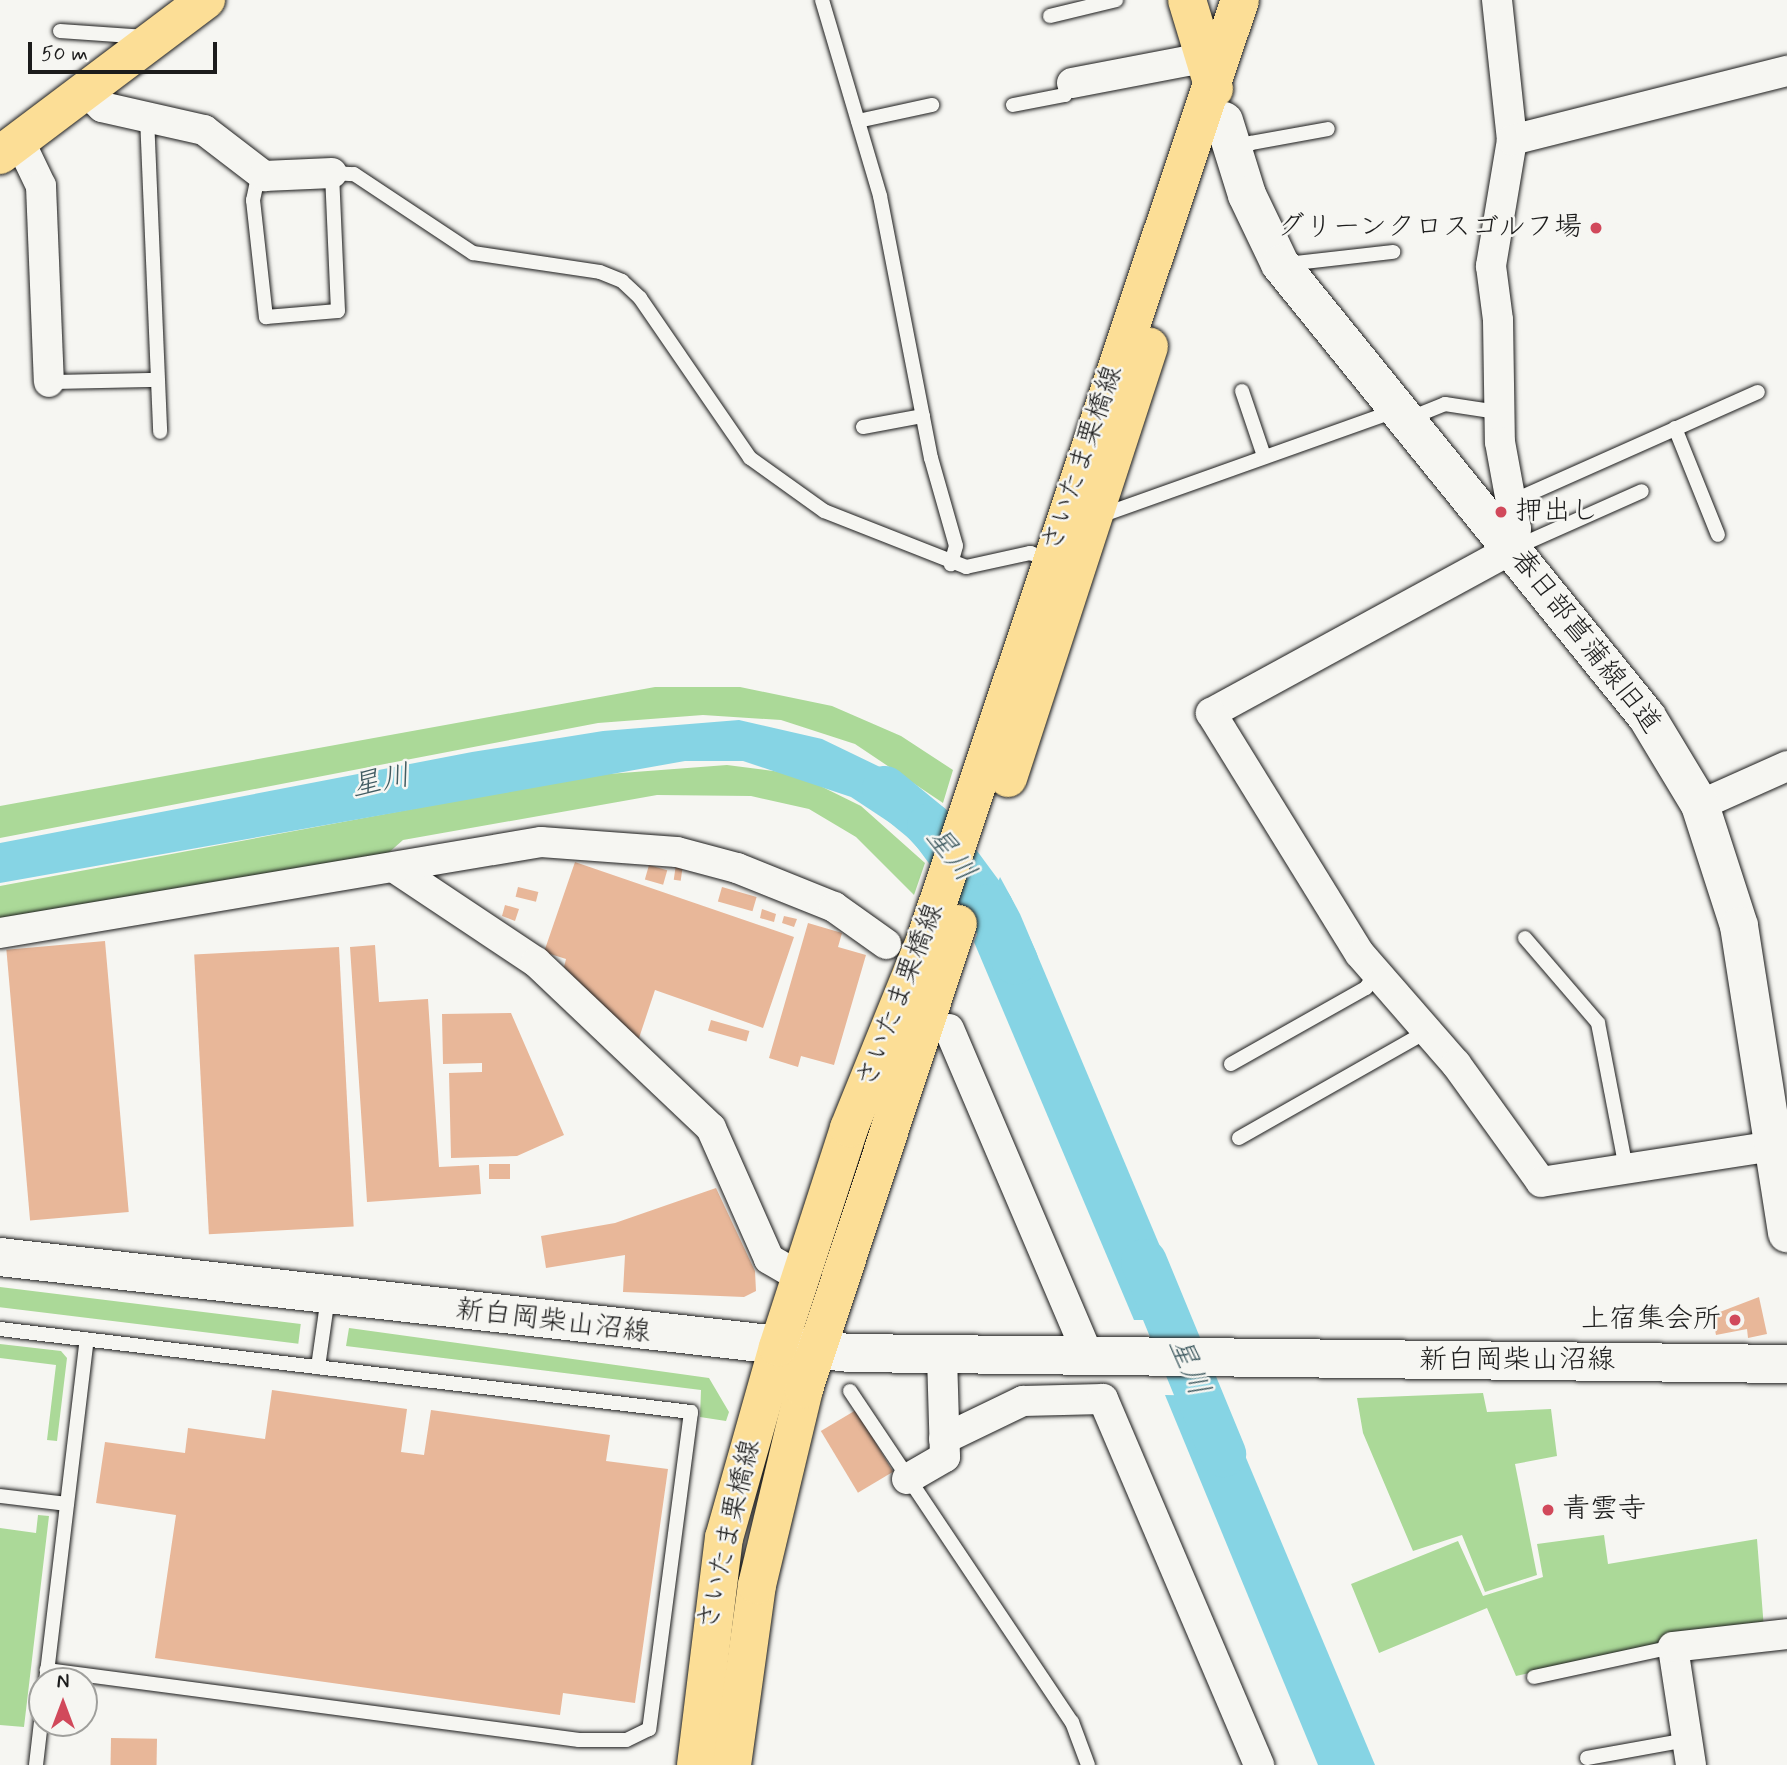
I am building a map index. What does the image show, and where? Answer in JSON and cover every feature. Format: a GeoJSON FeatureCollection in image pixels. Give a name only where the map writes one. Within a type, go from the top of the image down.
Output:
{"type":"FeatureCollection","features":[{"type":"Feature","properties":{"kind":"main road"},"geometry":{"type":"LineString","coordinates":[[5,151],[206,0]]}},
{"type":"Feature","properties":{"kind":"main road"},"geometry":{"type":"LineString","coordinates":[[1187,0],[1229,139]]}},
{"type":"Feature","properties":{"kind":"main road","name":"さいたま栗橋線"},"geometry":{"type":"LineString","coordinates":[[989,796],[1048,559],[1207,66],[1240,0]]}},
{"type":"Feature","properties":{"kind":"main road","name":"さいたま栗橋線"},"geometry":{"type":"LineString","coordinates":[[732,1765],[757,1585],[816,1350],[934,956],[989,796],[1229,139],[1268,0]]}},
{"type":"Feature","properties":{"kind":"main road","name":"さいたま栗橋線"},"geometry":{"type":"LineString","coordinates":[[696,1765],[723,1538],[778,1348],[849,1128],[934,956]]}},
{"type":"Feature","properties":{"kind":"street"},"geometry":{"type":"LineString","coordinates":[[1496,0],[1512,140],[1490,266],[1498,320],[1497,412],[1513,501],[1512,549],[1211,713],[1376,972],[1427,1031],[1541,1182],[1780,1143]]}},
{"type":"Feature","properties":{"kind":"street"},"geometry":{"type":"LineString","coordinates":[[1072,83],[1187,61],[1207,66]]}},
{"type":"Feature","properties":{"kind":"street"},"geometry":{"type":"LineString","coordinates":[[1512,140],[1787,71]]}},
{"type":"Feature","properties":{"kind":"street"},"geometry":{"type":"LineString","coordinates":[[84,90],[102,107],[204,130],[259,172],[332,173]]}},
{"type":"Feature","properties":{"kind":"street","name":"春日部菖蒲線旧道"},"geometry":{"type":"LineString","coordinates":[[1229,139],[1280,264],[1400,416],[1512,549],[1647,717],[1700,805],[1739,926],[1780,1143],[1787,1233]]}},
{"type":"Feature","properties":{"kind":"street"},"geometry":{"type":"LineString","coordinates":[[5,151],[41,186],[49,382]]}},
{"type":"Feature","properties":{"kind":"street"},"geometry":{"type":"LineString","coordinates":[[1700,805],[1787,766]]}},
{"type":"Feature","properties":{"kind":"street"},"geometry":{"type":"LineString","coordinates":[[0,933],[398,870],[541,842],[677,852],[737,867],[834,907],[887,944]]}},
{"type":"Feature","properties":{"kind":"street"},"geometry":{"type":"LineString","coordinates":[[398,870],[536,962],[711,1128],[769,1259],[800,1277]]}},
{"type":"Feature","properties":{"kind":"street"},"geometry":{"type":"LineString","coordinates":[[949,1029],[1098,1358]]}},
{"type":"Feature","properties":{"kind":"street","name":"新白岡柴山沼線"},"geometry":{"type":"LineString","coordinates":[[0,1257],[778,1348],[942,1357],[1787,1364]]}},
{"type":"Feature","properties":{"kind":"street"},"geometry":{"type":"LineString","coordinates":[[907,1479],[945,1457],[942,1357]]}},
{"type":"Feature","properties":{"kind":"street"},"geometry":{"type":"LineString","coordinates":[[944,1439],[1023,1401],[1103,1399],[1259,1765]]}},
{"type":"Feature","properties":{"kind":"street"},"geometry":{"type":"LineString","coordinates":[[1689,1753],[1673,1647],[1787,1634]]}},
{"type":"Feature","properties":{"kind":"lane"},"geometry":{"type":"LineString","coordinates":[[822,0],[880,196],[923,416],[956,546],[951,564]]}},
{"type":"Feature","properties":{"kind":"lane"},"geometry":{"type":"LineString","coordinates":[[1050,16],[1116,0]]}},
{"type":"Feature","properties":{"kind":"lane"},"geometry":{"type":"LineString","coordinates":[[60,31],[140,32],[152,42]]}},
{"type":"Feature","properties":{"kind":"lane"},"geometry":{"type":"LineString","coordinates":[[1013,106],[1065,95],[1072,83]]}},
{"type":"Feature","properties":{"kind":"lane"},"geometry":{"type":"LineString","coordinates":[[858,121],[932,106]]}},
{"type":"Feature","properties":{"kind":"lane"},"geometry":{"type":"LineString","coordinates":[[147,117],[155,380],[160,432]]}},
{"type":"Feature","properties":{"kind":"lane"},"geometry":{"type":"LineString","coordinates":[[1229,139],[1251,143],[1328,129]]}},
{"type":"Feature","properties":{"kind":"lane"},"geometry":{"type":"LineString","coordinates":[[259,172],[253,200],[266,317],[338,311],[332,173],[374,182],[473,253],[600,272],[622,281],[772,479],[824,511],[951,564],[966,567],[1030,553],[1048,559]]}},
{"type":"Feature","properties":{"kind":"lane"},"geometry":{"type":"LineString","coordinates":[[1280,264],[1393,252]]}},
{"type":"Feature","properties":{"kind":"lane"},"geometry":{"type":"LineString","coordinates":[[49,382],[155,380]]}},
{"type":"Feature","properties":{"kind":"lane"},"geometry":{"type":"LineString","coordinates":[[1242,391],[1264,456]]}},
{"type":"Feature","properties":{"kind":"lane"},"geometry":{"type":"LineString","coordinates":[[1513,501],[1758,392]]}},
{"type":"Feature","properties":{"kind":"lane"},"geometry":{"type":"LineString","coordinates":[[1092,518],[1118,515],[1264,456],[1445,404],[1497,412]]}},
{"type":"Feature","properties":{"kind":"lane"},"geometry":{"type":"LineString","coordinates":[[863,427],[923,416]]}},
{"type":"Feature","properties":{"kind":"lane"},"geometry":{"type":"LineString","coordinates":[[1675,428],[1718,535]]}},
{"type":"Feature","properties":{"kind":"lane"},"geometry":{"type":"LineString","coordinates":[[1512,549],[1642,491]]}},
{"type":"Feature","properties":{"kind":"lane"},"geometry":{"type":"LineString","coordinates":[[1525,938],[1598,1023],[1626,1169]]}},
{"type":"Feature","properties":{"kind":"lane"},"geometry":{"type":"LineString","coordinates":[[1231,1064],[1366,988],[1376,972]]}},
{"type":"Feature","properties":{"kind":"lane"},"geometry":{"type":"LineString","coordinates":[[1239,1138],[1427,1031]]}},
{"type":"Feature","properties":{"kind":"lane"},"geometry":{"type":"LineString","coordinates":[[318,1367],[328,1295]]}},
{"type":"Feature","properties":{"kind":"lane"},"geometry":{"type":"LineString","coordinates":[[0,1329],[691,1412],[649,1729],[626,1740],[579,1740],[98,1682]]}},
{"type":"Feature","properties":{"kind":"lane"},"geometry":{"type":"LineString","coordinates":[[48,1667],[87,1339]]}},
{"type":"Feature","properties":{"kind":"lane"},"geometry":{"type":"LineString","coordinates":[[850,1391],[1072,1722],[1087,1765]]}},
{"type":"Feature","properties":{"kind":"lane"},"geometry":{"type":"LineString","coordinates":[[0,1496],[67,1504]]}},
{"type":"Feature","properties":{"kind":"lane"},"geometry":{"type":"LineString","coordinates":[[1534,1677],[1673,1647]]}},
{"type":"Feature","properties":{"kind":"lane"},"geometry":{"type":"LineString","coordinates":[[36,1765],[39,1737]]}},
{"type":"Feature","properties":{"kind":"lane"},"geometry":{"type":"LineString","coordinates":[[1587,1758],[1689,1753]]}},
{"type":"Feature","properties":{"kind":"green space"},"geometry":{"type":"Polygon","coordinates":[[[655,687],[740,687],[832,706],[901,736],[953,770],[943,803],[855,744],[781,720],[703,715],[598,723],[0,838],[0,806],[655,687]]]}},
{"type":"Feature","properties":{"kind":"green space"},"geometry":{"type":"Polygon","coordinates":[[[727,765],[796,774],[861,806],[925,863],[914,895],[856,837],[809,809],[751,796],[657,795],[403,840],[386,855],[0,920],[0,886],[595,775],[727,765]]]}},
{"type":"Feature","properties":{"kind":"green space"},"geometry":{"type":"Polygon","coordinates":[[[0,1287],[301,1324],[298,1344],[0,1307],[0,1287]]]}},
{"type":"Feature","properties":{"kind":"green space"},"geometry":{"type":"Polygon","coordinates":[[[349,1328],[709,1378],[729,1412],[726,1421],[700,1417],[701,1390],[346,1346],[349,1328]]]}},
{"type":"Feature","properties":{"kind":"green space"},"geometry":{"type":"Polygon","coordinates":[[[0,1344],[61,1351],[67,1358],[57,1441],[47,1440],[56,1365],[0,1358],[0,1344]]]}},
{"type":"Feature","properties":{"kind":"green space"},"geometry":{"type":"Polygon","coordinates":[[[1483,1393],[1487,1412],[1551,1409],[1557,1456],[1515,1464],[1537,1575],[1485,1592],[1462,1535],[1413,1551],[1363,1433],[1357,1398],[1483,1393]]]}},
{"type":"Feature","properties":{"kind":"green space"},"geometry":{"type":"Polygon","coordinates":[[[38,1515],[49,1516],[31,1667],[28,1667],[24,1727],[0,1725],[0,1528],[36,1533],[38,1515]]]}},
{"type":"Feature","properties":{"kind":"green space"},"geometry":{"type":"Polygon","coordinates":[[[1604,1535],[1608,1564],[1757,1539],[1764,1629],[1676,1640],[1516,1676],[1487,1608],[1379,1653],[1351,1584],[1458,1541],[1483,1596],[1543,1577],[1537,1544],[1604,1535]]]}},
{"type":"Feature","properties":{"kind":"water"},"geometry":{"type":"Polygon","coordinates":[[[739,720],[822,739],[880,767],[939,810],[925,856],[901,830],[851,797],[743,761],[685,761],[0,883],[0,843],[472,752],[603,731],[739,720]]]}},
{"type":"Feature","properties":{"kind":"water"},"geometry":{"type":"Polygon","coordinates":[[[1000,877],[1020,914],[1191,1320],[1134,1320],[974,942],[1000,877]]]}},
{"type":"Feature","properties":{"kind":"water"},"geometry":{"type":"Polygon","coordinates":[[[1165,1395],[1220,1396],[1375,1765],[1318,1765],[1165,1395]]]}},
{"type":"Feature","properties":{"kind":"building"},"geometry":{"type":"Polygon","coordinates":[[[575,862],[794,937],[763,1028],[655,990],[638,1041],[564,967],[566,959],[544,952],[575,862]]]}},
{"type":"Feature","properties":{"kind":"building"},"geometry":{"type":"Polygon","coordinates":[[[676,864],[683,865],[681,881],[674,880],[676,864]]]}},
{"type":"Feature","properties":{"kind":"building"},"geometry":{"type":"Polygon","coordinates":[[[649,865],[667,870],[663,885],[645,879],[649,865]]]}},
{"type":"Feature","properties":{"kind":"building"},"geometry":{"type":"Polygon","coordinates":[[[518,887],[538,892],[536,902],[516,897],[518,887]]]}},
{"type":"Feature","properties":{"kind":"building"},"geometry":{"type":"Polygon","coordinates":[[[722,887],[757,897],[752,911],[718,901],[722,887]]]}},
{"type":"Feature","properties":{"kind":"building"},"geometry":{"type":"Polygon","coordinates":[[[505,905],[519,909],[515,921],[502,916],[505,905]]]}},
{"type":"Feature","properties":{"kind":"building"},"geometry":{"type":"Polygon","coordinates":[[[762,909],[776,914],[774,922],[760,918],[762,909]]]}},
{"type":"Feature","properties":{"kind":"building"},"geometry":{"type":"Polygon","coordinates":[[[784,916],[797,919],[794,927],[782,923],[784,916]]]}},
{"type":"Feature","properties":{"kind":"building"},"geometry":{"type":"Polygon","coordinates":[[[808,923],[842,933],[838,947],[866,955],[834,1065],[801,1056],[798,1067],[769,1058],[808,923]]]}},
{"type":"Feature","properties":{"kind":"building"},"geometry":{"type":"Polygon","coordinates":[[[105,941],[129,1212],[30,1221],[6,950],[105,941]]]}},
{"type":"Feature","properties":{"kind":"building"},"geometry":{"type":"Polygon","coordinates":[[[375,945],[379,1002],[428,999],[439,1167],[479,1165],[481,1194],[367,1202],[350,947],[375,945]]]}},
{"type":"Feature","properties":{"kind":"building"},"geometry":{"type":"Polygon","coordinates":[[[339,947],[354,1227],[209,1234],[194,955],[339,947]]]}},
{"type":"Feature","properties":{"kind":"building"},"geometry":{"type":"Polygon","coordinates":[[[511,1013],[564,1135],[517,1156],[451,1158],[449,1073],[482,1072],[482,1063],[443,1064],[442,1014],[511,1013]]]}},
{"type":"Feature","properties":{"kind":"building"},"geometry":{"type":"Polygon","coordinates":[[[711,1020],[749,1031],[746,1042],[708,1031],[711,1020]]]}},
{"type":"Feature","properties":{"kind":"building"},"geometry":{"type":"Polygon","coordinates":[[[489,1164],[510,1164],[510,1179],[489,1179],[489,1164]]]}},
{"type":"Feature","properties":{"kind":"building"},"geometry":{"type":"Polygon","coordinates":[[[716,1188],[755,1271],[756,1291],[744,1297],[623,1292],[625,1255],[546,1268],[541,1236],[615,1223],[716,1188]]]}},
{"type":"Feature","properties":{"kind":"building"},"geometry":{"type":"Polygon","coordinates":[[[1759,1297],[1767,1334],[1748,1338],[1747,1329],[1716,1335],[1712,1315],[1759,1297]]]}},
{"type":"Feature","properties":{"kind":"building"},"geometry":{"type":"Polygon","coordinates":[[[272,1390],[407,1409],[401,1452],[424,1455],[431,1410],[610,1435],[606,1461],[668,1469],[635,1703],[563,1693],[560,1715],[155,1658],[176,1515],[96,1503],[105,1442],[185,1453],[188,1428],[265,1439],[272,1390]]]}},
{"type":"Feature","properties":{"kind":"building"},"geometry":{"type":"Polygon","coordinates":[[[856,1410],[893,1472],[858,1493],[821,1431],[856,1410]]]}},
{"type":"Feature","properties":{"kind":"building"},"geometry":{"type":"Polygon","coordinates":[[[111,1738],[157,1739],[157,1765],[111,1765],[111,1738]]]}},
{"type":"Feature","properties":{"kind":"waterway","name":"星川"},"geometry":{"type":"LineString","coordinates":[[885,789],[930,826],[990,907],[1015,961]]}},
{"type":"Feature","properties":{"kind":"waterway","name":"星川"},"geometry":{"type":"LineString","coordinates":[[1144,1262],[1223,1454]]}},
{"type":"Feature","properties":{"kind":"place","name":"グリーンクロスゴルフ場"},"geometry":{"type":"Point","coordinates":[1596,228]}},
{"type":"Feature","properties":{"kind":"place","name":"押出し"},"geometry":{"type":"Point","coordinates":[1501,512]}},
{"type":"Feature","properties":{"kind":"place","name":"上宿集会所"},"geometry":{"type":"Point","coordinates":[1735,1320]}},
{"type":"Feature","properties":{"kind":"place","name":"青雲寺"},"geometry":{"type":"Point","coordinates":[1548,1510]}}]}
